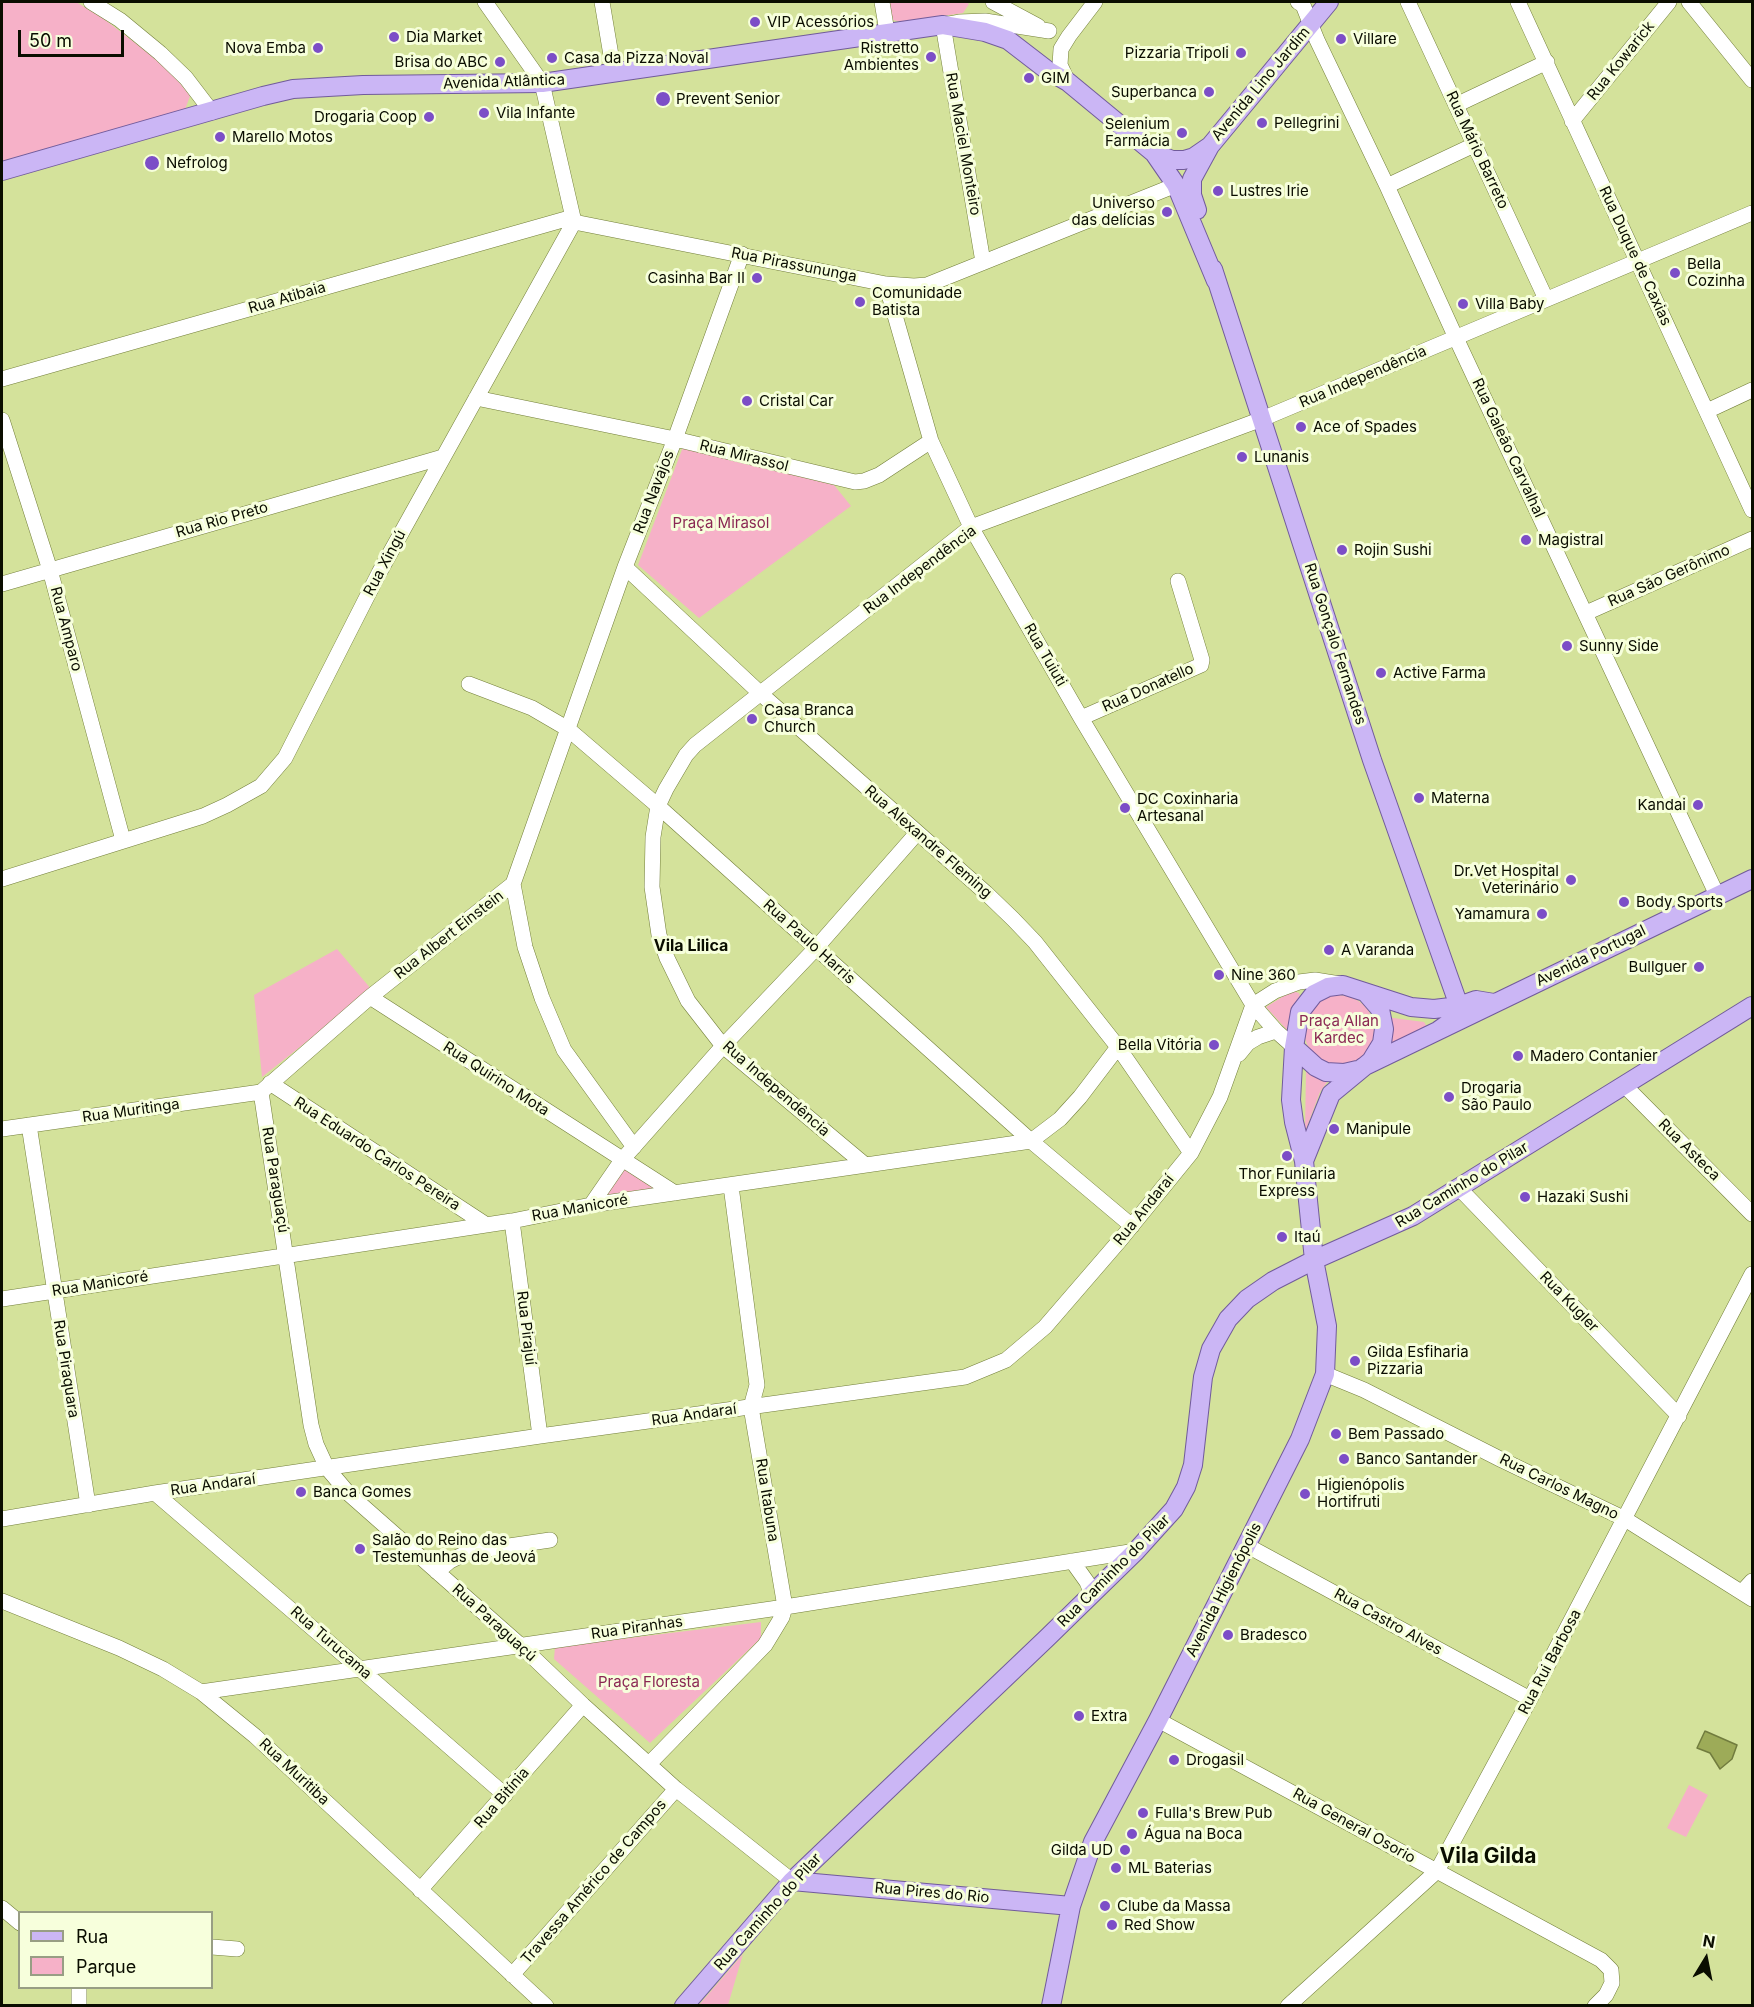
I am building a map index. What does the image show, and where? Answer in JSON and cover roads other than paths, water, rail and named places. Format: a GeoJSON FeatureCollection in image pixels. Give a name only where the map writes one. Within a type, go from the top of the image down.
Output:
{"type":"FeatureCollection","features":[{"type":"Feature","properties":{"kind":"main road","name":"Avenida Lino Jardim"},"geometry":{"type":"LineString","coordinates":[[1154,153],[1172,160],[1184,160],[1194,157],[1210,146],[1329,2]]}},
{"type":"Feature","properties":{"kind":"main road","name":"Avenida Atlântica"},"geometry":{"type":"LineString","coordinates":[[2,171],[263,96],[318,87],[542,83],[943,25]]}},
{"type":"Feature","properties":{"kind":"main road","name":"Rua Gonçalo Fernandes"},"geometry":{"type":"LineString","coordinates":[[943,25],[1001,37],[1068,82],[1154,153],[1176,185],[1216,280]]}},
{"type":"Feature","properties":{"kind":"main road","name":"Rua Gonçalo Fernandes"},"geometry":{"type":"LineString","coordinates":[[1210,146],[1195,170],[1191,188],[1216,280],[1372,760],[1459,1006]]}},
{"type":"Feature","properties":{"kind":"main road","name":"Avenida Portugal"},"geometry":{"type":"LineString","coordinates":[[1294,1047],[1316,1067],[1326,1072],[1344,1073],[1362,1067],[1468,1018],[1494,1003],[1752,879]]}},
{"type":"Feature","properties":{"kind":"main road","name":"Avenida Portugal"},"geometry":{"type":"LineString","coordinates":[[1342,985],[1411,1007],[1434,1009],[1459,1006],[1476,1000],[1494,1003]]}},
{"type":"Feature","properties":{"kind":"main road"},"geometry":{"type":"LineString","coordinates":[[1294,1047],[1300,1012],[1304,1005],[1320,990],[1342,985]]}},
{"type":"Feature","properties":{"kind":"main road"},"geometry":{"type":"LineString","coordinates":[[1362,1067],[1371,1061],[1379,1049],[1384,1029],[1380,1009],[1366,992]]}},
{"type":"Feature","properties":{"kind":"main road"},"geometry":{"type":"LineString","coordinates":[[1439,1030],[1456,1018],[1459,1006]]}},
{"type":"Feature","properties":{"kind":"main road","name":"Rua Caminho do Pilar"},"geometry":{"type":"LineString","coordinates":[[684,2006],[792,1881],[1092,1594],[1136,1551],[1174,1509],[1186,1487],[1193,1465],[1203,1377],[1211,1349],[1228,1319],[1246,1299],[1273,1281],[1314,1260],[1400,1224],[1752,1006]]}},
{"type":"Feature","properties":{"kind":"main road","name":"Avenida Higienópolis"},"geometry":{"type":"LineString","coordinates":[[1051,2006],[1071,1906],[1093,1842],[1158,1720],[1300,1439],[1325,1374],[1326,1326],[1314,1260],[1304,1161],[1294,1122],[1292,1100],[1294,1047]]}},
{"type":"Feature","properties":{"kind":"main road","name":"Avenida Higienópolis"},"geometry":{"type":"LineString","coordinates":[[1304,1161],[1327,1101],[1337,1088],[1362,1067]]}},
{"type":"Feature","properties":{"kind":"main road","name":"Rua Pires do Rio"},"geometry":{"type":"LineString","coordinates":[[792,1881],[1071,1906]]}},
{"type":"Feature","properties":{"kind":"street"},"geometry":{"type":"LineString","coordinates":[[91,2],[120,20],[160,53],[186,78],[212,112]]}},
{"type":"Feature","properties":{"kind":"street"},"geometry":{"type":"LineString","coordinates":[[484,2],[542,83],[573,220]]}},
{"type":"Feature","properties":{"kind":"street"},"geometry":{"type":"LineString","coordinates":[[602,2],[614,73]]}},
{"type":"Feature","properties":{"kind":"street"},"geometry":{"type":"LineString","coordinates":[[882,2],[887,32]]}},
{"type":"Feature","properties":{"kind":"street"},"geometry":{"type":"LineString","coordinates":[[993,2],[1049,31],[1069,36]]}},
{"type":"Feature","properties":{"kind":"street"},"geometry":{"type":"LineString","coordinates":[[1068,82],[1061,69],[1061,50],[1095,2]]}},
{"type":"Feature","properties":{"kind":"street","name":"Rua Galeão Carvalhal"},"geometry":{"type":"LineString","coordinates":[[1298,2],[1303,5],[1317,40],[1717,895]]}},
{"type":"Feature","properties":{"kind":"street","name":"Rua Mário Barreto"},"geometry":{"type":"LineString","coordinates":[[1408,2],[1546,299]]}},
{"type":"Feature","properties":{"kind":"street","name":"Rua Duque de Caxias"},"geometry":{"type":"LineString","coordinates":[[1518,2],[1752,510]]}},
{"type":"Feature","properties":{"kind":"street","name":"Rua Kowarick"},"geometry":{"type":"LineString","coordinates":[[1572,122],[1669,2]]}},
{"type":"Feature","properties":{"kind":"street"},"geometry":{"type":"LineString","coordinates":[[1689,2],[1752,80]]}},
{"type":"Feature","properties":{"kind":"street","name":"Avenida Atlântica"},"geometry":{"type":"LineString","coordinates":[[943,25],[985,21],[1049,31]]}},
{"type":"Feature","properties":{"kind":"street","name":"Rua Maciel Monteiro"},"geometry":{"type":"LineString","coordinates":[[943,25],[983,262]]}},
{"type":"Feature","properties":{"kind":"street"},"geometry":{"type":"LineString","coordinates":[[1456,105],[1547,62]]}},
{"type":"Feature","properties":{"kind":"street"},"geometry":{"type":"LineString","coordinates":[[1387,186],[1474,145]]}},
{"type":"Feature","properties":{"kind":"street","name":"Rua Pirassununga"},"geometry":{"type":"LineString","coordinates":[[573,220],[886,284],[927,285],[1176,185]]}},
{"type":"Feature","properties":{"kind":"street","name":"Rua Independência"},"geometry":{"type":"LineString","coordinates":[[864,1164],[723,1046],[688,1001],[667,958],[659,935],[652,887],[653,837],[658,806],[677,769],[695,745],[971,527],[1262,418],[1752,213]]}},
{"type":"Feature","properties":{"kind":"street","name":"Rua Atibaia"},"geometry":{"type":"LineString","coordinates":[[2,379],[573,220]]}},
{"type":"Feature","properties":{"kind":"street","name":"Rua Xingú"},"geometry":{"type":"LineString","coordinates":[[2,879],[203,816],[247,795],[272,775],[297,736],[379,573],[573,220]]}},
{"type":"Feature","properties":{"kind":"street","name":"Rua Navajos"},"geometry":{"type":"LineString","coordinates":[[568,729],[624,567],[675,439],[742,254]]}},
{"type":"Feature","properties":{"kind":"street","name":"Rua Tuiuti"},"geometry":{"type":"LineString","coordinates":[[886,284],[931,441],[971,527],[1081,718],[1253,1005]]}},
{"type":"Feature","properties":{"kind":"street"},"geometry":{"type":"LineString","coordinates":[[1707,411],[1752,390]]}},
{"type":"Feature","properties":{"kind":"street","name":"Rua Mirassol"},"geometry":{"type":"LineString","coordinates":[[476,398],[675,439],[855,482],[879,475],[931,441]]}},
{"type":"Feature","properties":{"kind":"street","name":"Rua Amparo"},"geometry":{"type":"LineString","coordinates":[[2,420],[50,570],[123,840]]}},
{"type":"Feature","properties":{"kind":"street","name":"Rua Rio Preto"},"geometry":{"type":"LineString","coordinates":[[2,584],[443,457]]}},
{"type":"Feature","properties":{"kind":"street","name":"Rua São Gerônimo"},"geometry":{"type":"LineString","coordinates":[[1586,613],[1752,539]]}},
{"type":"Feature","properties":{"kind":"street","name":"Rua Alexandre Fleming"},"geometry":{"type":"LineString","coordinates":[[624,567],[762,694],[986,893],[1035,942],[1118,1047],[1191,1153]]}},
{"type":"Feature","properties":{"kind":"street","name":"Rua Donatello"},"geometry":{"type":"LineString","coordinates":[[1081,718],[1201,665],[1202,660],[1178,581]]}},
{"type":"Feature","properties":{"kind":"street","name":"Rua Paulo Harris"},"geometry":{"type":"LineString","coordinates":[[469,684],[532,708],[568,729],[658,806],[1031,1141],[1132,1226]]}},
{"type":"Feature","properties":{"kind":"street","name":"Rua Albert Einstein"},"geometry":{"type":"LineString","coordinates":[[266,1088],[370,997],[513,884],[568,729]]}},
{"type":"Feature","properties":{"kind":"street"},"geometry":{"type":"LineString","coordinates":[[591,1205],[622,1160],[723,1046],[816,948],[917,832]]}},
{"type":"Feature","properties":{"kind":"street"},"geometry":{"type":"LineString","coordinates":[[513,884],[525,947],[542,998],[564,1050],[634,1147]]}},
{"type":"Feature","properties":{"kind":"street","name":"Avenida Portugal"},"geometry":{"type":"LineString","coordinates":[[1294,1047],[1253,1005],[1275,991],[1299,982],[1315,980],[1342,985]]}},
{"type":"Feature","properties":{"kind":"street","name":"Rua Quirino Mota"},"geometry":{"type":"LineString","coordinates":[[370,997],[675,1193]]}},
{"type":"Feature","properties":{"kind":"street","name":"Rua Andaraí"},"geometry":{"type":"LineString","coordinates":[[2,1520],[155,1493],[540,1436],[965,1377],[1006,1360],[1045,1328],[1191,1153],[1211,1117],[1253,1005]]}},
{"type":"Feature","properties":{"kind":"street","name":"Rua Andaraí"},"geometry":{"type":"LineString","coordinates":[[1235,1058],[1248,1043],[1276,1031]]}},
{"type":"Feature","properties":{"kind":"street","name":"Rua Manicoré"},"geometry":{"type":"LineString","coordinates":[[2,1299],[512,1221],[591,1205],[1031,1141],[1060,1119],[1118,1047]]}},
{"type":"Feature","properties":{"kind":"street","name":"Rua Asteca"},"geometry":{"type":"LineString","coordinates":[[1625,1086],[1752,1214]]}},
{"type":"Feature","properties":{"kind":"street","name":"Rua Muritinga"},"geometry":{"type":"LineString","coordinates":[[2,1129],[266,1088]]}},
{"type":"Feature","properties":{"kind":"street","name":"Rua Eduardo Carlos Pereira"},"geometry":{"type":"LineString","coordinates":[[266,1088],[485,1224]]}},
{"type":"Feature","properties":{"kind":"street","name":"Rua Paraguaçú"},"geometry":{"type":"LineString","coordinates":[[266,1088],[311,1425],[316,1444],[327,1468],[349,1494],[519,1644],[676,1789],[792,1881]]}},
{"type":"Feature","properties":{"kind":"street","name":"Rua Piraquara"},"geometry":{"type":"LineString","coordinates":[[29,1125],[88,1505]]}},
{"type":"Feature","properties":{"kind":"street","name":"Rua Itabuna"},"geometry":{"type":"LineString","coordinates":[[731,1186],[757,1385],[752,1407],[785,1607]]}},
{"type":"Feature","properties":{"kind":"street","name":"Rua Kugler"},"geometry":{"type":"LineString","coordinates":[[1459,1188],[1679,1416]]}},
{"type":"Feature","properties":{"kind":"street","name":"Rua Pirajuí"},"geometry":{"type":"LineString","coordinates":[[512,1221],[540,1436]]}},
{"type":"Feature","properties":{"kind":"street","name":"Rua Rui Barbosa"},"geometry":{"type":"LineString","coordinates":[[1288,2006],[1437,1871],[1530,1700],[1752,1274]]}},
{"type":"Feature","properties":{"kind":"street","name":"Rua Carlos Magno"},"geometry":{"type":"LineString","coordinates":[[1325,1374],[1364,1390],[1625,1519],[1749,1591]]}},
{"type":"Feature","properties":{"kind":"street","name":"Rua Turucama"},"geometry":{"type":"LineString","coordinates":[[155,1493],[505,1795]]}},
{"type":"Feature","properties":{"kind":"street"},"geometry":{"type":"LineString","coordinates":[[437,1572],[450,1561],[468,1552],[550,1540]]}},
{"type":"Feature","properties":{"kind":"street","name":"Rua Castro Alves"},"geometry":{"type":"LineString","coordinates":[[1246,1545],[1530,1700]]}},
{"type":"Feature","properties":{"kind":"street","name":"Rua Piranhas"},"geometry":{"type":"LineString","coordinates":[[201,1692],[785,1607],[1136,1551]]}},
{"type":"Feature","properties":{"kind":"street"},"geometry":{"type":"LineString","coordinates":[[1072,1561],[1087,1582],[1092,1594]]}},
{"type":"Feature","properties":{"kind":"street","name":"Rua Muritiba"},"geometry":{"type":"LineString","coordinates":[[2,1601],[119,1648],[163,1669],[201,1692],[255,1736],[546,2006]]}},
{"type":"Feature","properties":{"kind":"street"},"geometry":{"type":"LineString","coordinates":[[649,1764],[765,1645],[782,1617],[785,1607]]}},
{"type":"Feature","properties":{"kind":"street","name":"Rua Bitínia"},"geometry":{"type":"LineString","coordinates":[[420,1890],[583,1705]]}},
{"type":"Feature","properties":{"kind":"street","name":"Rua General Osorio"},"geometry":{"type":"LineString","coordinates":[[1158,1720],[1601,1960],[1611,1970],[1612,1983],[1606,1995],[1594,2006]]}},
{"type":"Feature","properties":{"kind":"street","name":"Travessa Américo de Campos"},"geometry":{"type":"LineString","coordinates":[[512,1975],[676,1789]]}},
{"type":"Feature","properties":{"kind":"street"},"geometry":{"type":"LineString","coordinates":[[213,1947],[237,1948]]}},
{"type":"Feature","properties":{"kind":"street"},"geometry":{"type":"LineString","coordinates":[[79,1989],[79,2006]]}},
{"type":"Feature","properties":{"kind":"place","name":"VIP Acessórios"},"geometry":{"type":"Point","coordinates":[755,22]}},
{"type":"Feature","properties":{"kind":"place","name":"Dia Market"},"geometry":{"type":"Point","coordinates":[394,37]}},
{"type":"Feature","properties":{"kind":"place","name":"Villare"},"geometry":{"type":"Point","coordinates":[1341,39]}},
{"type":"Feature","properties":{"kind":"place","name":"Nova Emba"},"geometry":{"type":"Point","coordinates":[318,48]}},
{"type":"Feature","properties":{"kind":"place","name":"Pizzaria Tripoli"},"geometry":{"type":"Point","coordinates":[1241,53]}},
{"type":"Feature","properties":{"kind":"place","name":"Ristretto Ambientes"},"geometry":{"type":"Point","coordinates":[931,57]}},
{"type":"Feature","properties":{"kind":"place","name":"Casa da Pizza Noval"},"geometry":{"type":"Point","coordinates":[552,58]}},
{"type":"Feature","properties":{"kind":"place","name":"Brisa do ABC"},"geometry":{"type":"Point","coordinates":[500,62]}},
{"type":"Feature","properties":{"kind":"place","name":"GIM"},"geometry":{"type":"Point","coordinates":[1029,78]}},
{"type":"Feature","properties":{"kind":"place","name":"Superbanca"},"geometry":{"type":"Point","coordinates":[1209,92]}},
{"type":"Feature","properties":{"kind":"place","name":"Prevent Senior"},"geometry":{"type":"Point","coordinates":[663,99]}},
{"type":"Feature","properties":{"kind":"place","name":"Vila Infante"},"geometry":{"type":"Point","coordinates":[484,113]}},
{"type":"Feature","properties":{"kind":"place","name":"Drogaria Coop"},"geometry":{"type":"Point","coordinates":[429,117]}},
{"type":"Feature","properties":{"kind":"place","name":"Pellegrini"},"geometry":{"type":"Point","coordinates":[1262,123]}},
{"type":"Feature","properties":{"kind":"place","name":"Selenium Farmácia"},"geometry":{"type":"Point","coordinates":[1182,133]}},
{"type":"Feature","properties":{"kind":"place","name":"Marello Motos"},"geometry":{"type":"Point","coordinates":[220,137]}},
{"type":"Feature","properties":{"kind":"place","name":"Nefrolog"},"geometry":{"type":"Point","coordinates":[152,163]}},
{"type":"Feature","properties":{"kind":"place","name":"Lustres Irie"},"geometry":{"type":"Point","coordinates":[1218,191]}},
{"type":"Feature","properties":{"kind":"place","name":"Universo das delícias"},"geometry":{"type":"Point","coordinates":[1167,212]}},
{"type":"Feature","properties":{"kind":"place","name":"Bella Cozinha"},"geometry":{"type":"Point","coordinates":[1675,273]}},
{"type":"Feature","properties":{"kind":"place","name":"Casinha Bar II"},"geometry":{"type":"Point","coordinates":[757,278]}},
{"type":"Feature","properties":{"kind":"place","name":"Comunidade Batista"},"geometry":{"type":"Point","coordinates":[860,302]}},
{"type":"Feature","properties":{"kind":"place","name":"Villa Baby"},"geometry":{"type":"Point","coordinates":[1463,304]}},
{"type":"Feature","properties":{"kind":"place","name":"Cristal Car"},"geometry":{"type":"Point","coordinates":[747,401]}},
{"type":"Feature","properties":{"kind":"place","name":"Ace of Spades"},"geometry":{"type":"Point","coordinates":[1301,427]}},
{"type":"Feature","properties":{"kind":"place","name":"Lunanis"},"geometry":{"type":"Point","coordinates":[1242,457]}},
{"type":"Feature","properties":{"kind":"place","name":"Magistral"},"geometry":{"type":"Point","coordinates":[1526,540]}},
{"type":"Feature","properties":{"kind":"place","name":"Rojin Sushi"},"geometry":{"type":"Point","coordinates":[1342,550]}},
{"type":"Feature","properties":{"kind":"place","name":"Sunny Side"},"geometry":{"type":"Point","coordinates":[1567,646]}},
{"type":"Feature","properties":{"kind":"place","name":"Active Farma"},"geometry":{"type":"Point","coordinates":[1381,673]}},
{"type":"Feature","properties":{"kind":"place","name":"Casa Branca Church"},"geometry":{"type":"Point","coordinates":[752,719]}},
{"type":"Feature","properties":{"kind":"place","name":"Materna"},"geometry":{"type":"Point","coordinates":[1419,798]}},
{"type":"Feature","properties":{"kind":"place","name":"Kandai"},"geometry":{"type":"Point","coordinates":[1698,805]}},
{"type":"Feature","properties":{"kind":"place","name":"DC Coxinharia Artesanal"},"geometry":{"type":"Point","coordinates":[1125,808]}},
{"type":"Feature","properties":{"kind":"place","name":"Dr.Vet Hospital Veterinário"},"geometry":{"type":"Point","coordinates":[1571,880]}},
{"type":"Feature","properties":{"kind":"place","name":"Body Sports"},"geometry":{"type":"Point","coordinates":[1624,902]}},
{"type":"Feature","properties":{"kind":"place","name":"Yamamura"},"geometry":{"type":"Point","coordinates":[1542,914]}},
{"type":"Feature","properties":{"kind":"place","name":"A Varanda"},"geometry":{"type":"Point","coordinates":[1329,950]}},
{"type":"Feature","properties":{"kind":"place","name":"Bullguer"},"geometry":{"type":"Point","coordinates":[1699,967]}},
{"type":"Feature","properties":{"kind":"place","name":"Nine 360"},"geometry":{"type":"Point","coordinates":[1219,975]}},
{"type":"Feature","properties":{"kind":"place","name":"Bella Vitória"},"geometry":{"type":"Point","coordinates":[1214,1045]}},
{"type":"Feature","properties":{"kind":"place","name":"Madero Contanier"},"geometry":{"type":"Point","coordinates":[1518,1056]}},
{"type":"Feature","properties":{"kind":"place","name":"Drogaria São Paulo"},"geometry":{"type":"Point","coordinates":[1449,1097]}},
{"type":"Feature","properties":{"kind":"place","name":"Manipule"},"geometry":{"type":"Point","coordinates":[1334,1129]}},
{"type":"Feature","properties":{"kind":"place","name":"Thor Funilaria Express"},"geometry":{"type":"Point","coordinates":[1287,1156]}},
{"type":"Feature","properties":{"kind":"place","name":"Hazaki Sushi"},"geometry":{"type":"Point","coordinates":[1525,1197]}},
{"type":"Feature","properties":{"kind":"place","name":"Itaú"},"geometry":{"type":"Point","coordinates":[1282,1237]}},
{"type":"Feature","properties":{"kind":"place","name":"Gilda Esfiharia Pizzaria"},"geometry":{"type":"Point","coordinates":[1355,1361]}},
{"type":"Feature","properties":{"kind":"place","name":"Bem Passado"},"geometry":{"type":"Point","coordinates":[1336,1434]}},
{"type":"Feature","properties":{"kind":"place","name":"Banco Santander"},"geometry":{"type":"Point","coordinates":[1344,1459]}},
{"type":"Feature","properties":{"kind":"place","name":"Banca Gomes"},"geometry":{"type":"Point","coordinates":[301,1492]}},
{"type":"Feature","properties":{"kind":"place","name":"Higienópolis Hortifruti"},"geometry":{"type":"Point","coordinates":[1305,1494]}},
{"type":"Feature","properties":{"kind":"place","name":"Salão do Reino das Testemunhas de Jeová"},"geometry":{"type":"Point","coordinates":[360,1549]}},
{"type":"Feature","properties":{"kind":"place","name":"Bradesco"},"geometry":{"type":"Point","coordinates":[1228,1635]}},
{"type":"Feature","properties":{"kind":"place","name":"Extra"},"geometry":{"type":"Point","coordinates":[1079,1716]}},
{"type":"Feature","properties":{"kind":"place","name":"Drogasil"},"geometry":{"type":"Point","coordinates":[1174,1760]}},
{"type":"Feature","properties":{"kind":"place","name":"Fulla's Brew Pub"},"geometry":{"type":"Point","coordinates":[1143,1813]}},
{"type":"Feature","properties":{"kind":"place","name":"Água na Boca"},"geometry":{"type":"Point","coordinates":[1132,1834]}},
{"type":"Feature","properties":{"kind":"place","name":"Gilda UD"},"geometry":{"type":"Point","coordinates":[1125,1850]}},
{"type":"Feature","properties":{"kind":"place","name":"ML Baterias"},"geometry":{"type":"Point","coordinates":[1116,1868]}},
{"type":"Feature","properties":{"kind":"place","name":"Clube da Massa"},"geometry":{"type":"Point","coordinates":[1105,1906]}},
{"type":"Feature","properties":{"kind":"place","name":"Red Show"},"geometry":{"type":"Point","coordinates":[1112,1925]}},
{"type":"Feature","properties":{"kind":"district","name":"Vila Lilica"},"geometry":{"type":"Point","coordinates":[691,946]}},
{"type":"Feature","properties":{"kind":"district","name":"Vila Gilda"},"geometry":{"type":"Point","coordinates":[1488,1857]}},
{"type":"Feature","properties":{"kind":"park label","name":"Praça Mirasol"},"geometry":{"type":"Point","coordinates":[721,523]}},
{"type":"Feature","properties":{"kind":"park label","name":"Praça Allan Kardec"},"geometry":{"type":"Point","coordinates":[1339,1030]}},
{"type":"Feature","properties":{"kind":"park label","name":"Praça Floresta"},"geometry":{"type":"Point","coordinates":[649,1682]}}]}
